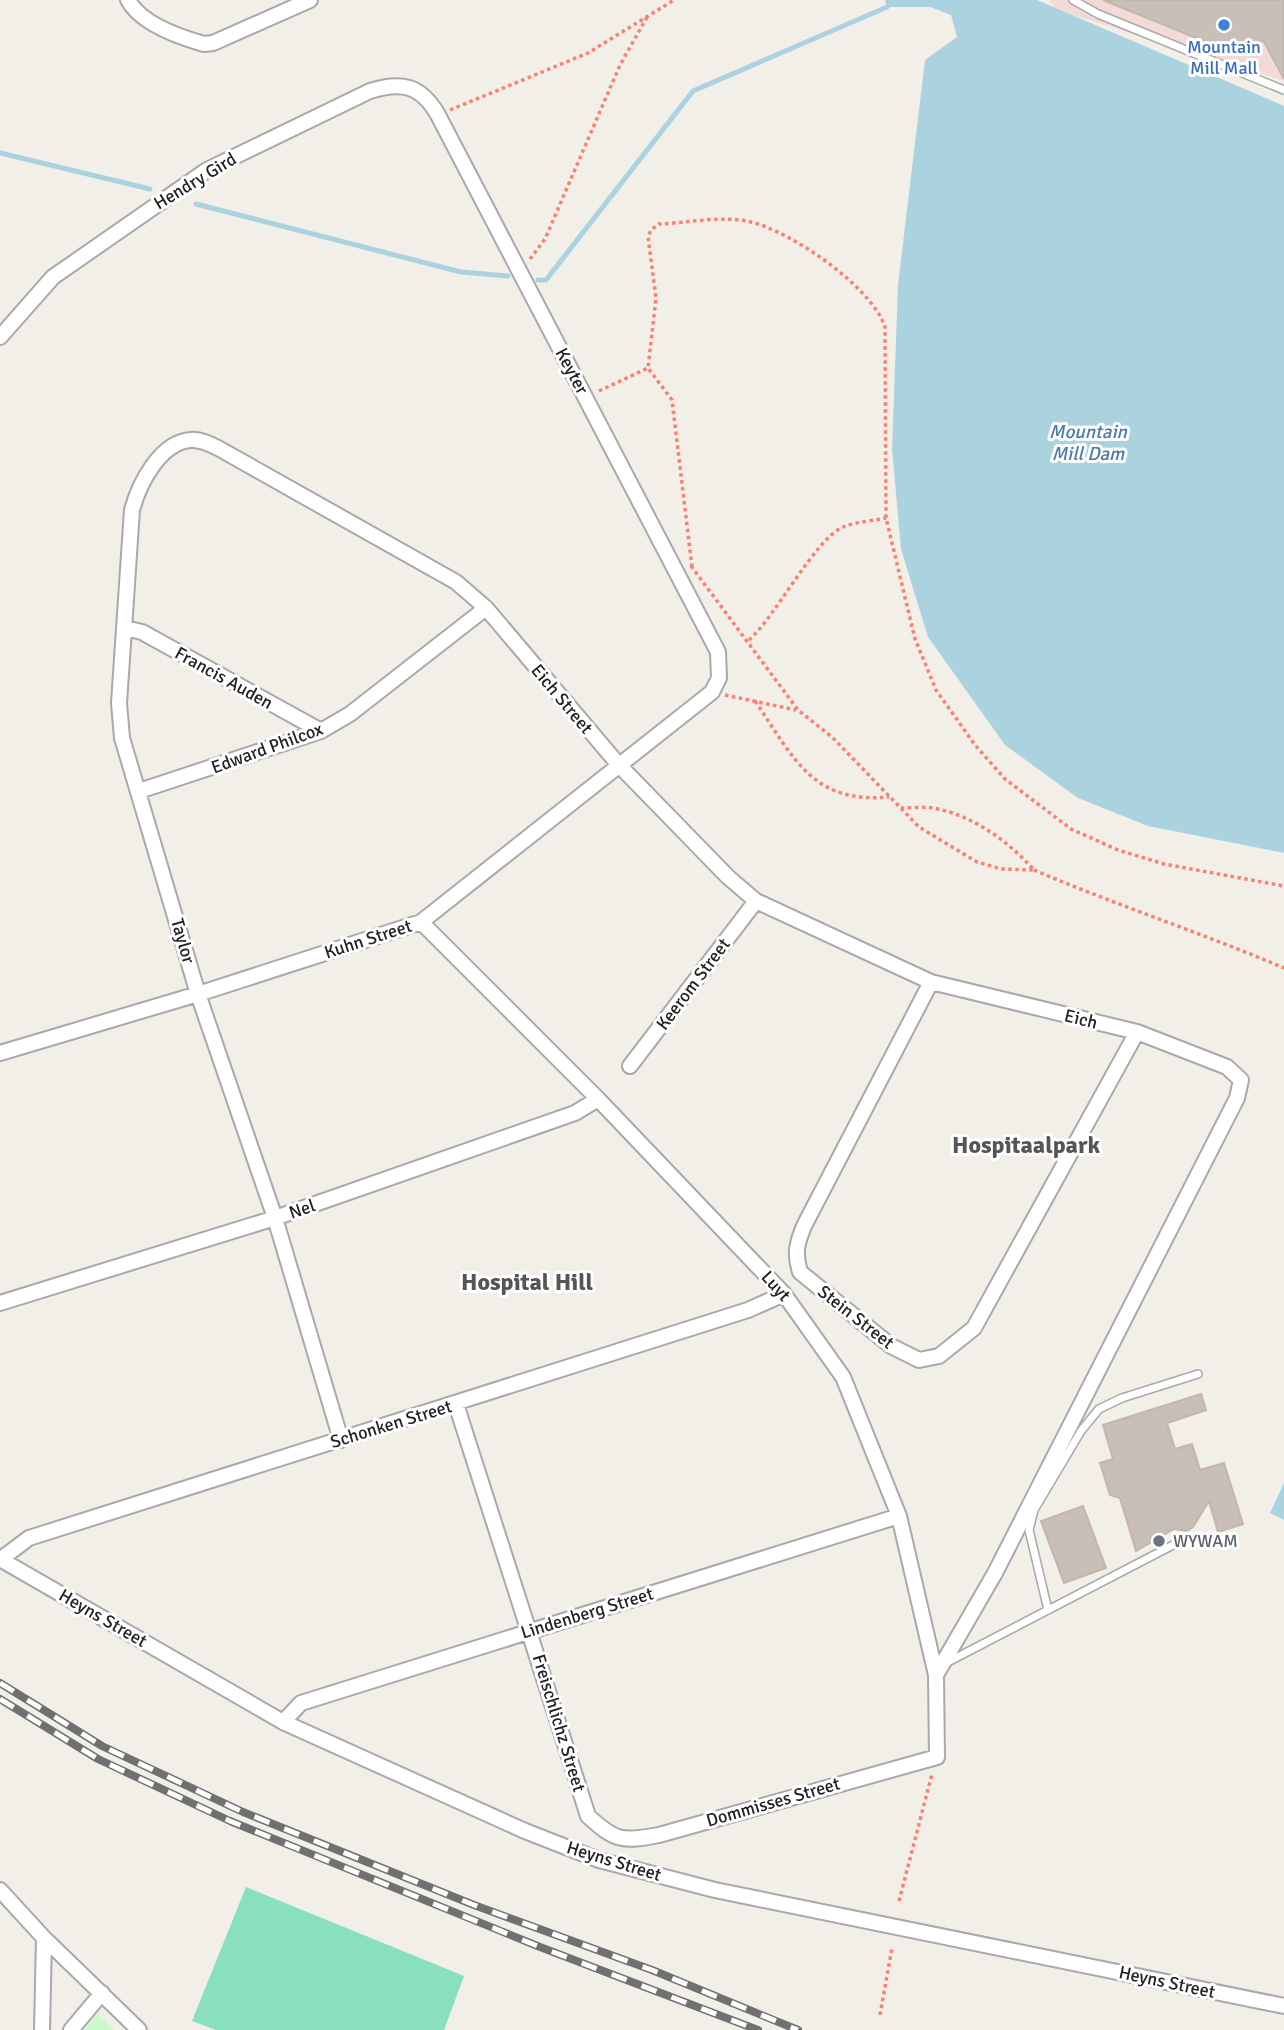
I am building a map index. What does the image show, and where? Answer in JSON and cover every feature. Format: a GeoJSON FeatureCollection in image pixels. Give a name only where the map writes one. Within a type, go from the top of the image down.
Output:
{"type":"FeatureCollection","features":[{"type":"Feature","properties":{"kind":"street"},"geometry":{"type":"LineString","coordinates":[[128,0],[133,9],[146,19],[204,44],[238,33],[310,0]]}},
{"type":"Feature","properties":{"kind":"street","name":"Hendry Gird"},"geometry":{"type":"LineString","coordinates":[[0,337],[52,277],[207,170],[370,91],[397,84],[422,92]]}},
{"type":"Feature","properties":{"kind":"street","name":"Keyter"},"geometry":{"type":"LineString","coordinates":[[422,92],[438,115],[718,652],[721,667],[712,692]]}},
{"type":"Feature","properties":{"kind":"street","name":"Eich Street"},"geometry":{"type":"LineString","coordinates":[[178,443],[193,440],[218,448],[456,582],[486,608],[618,764],[728,877],[756,901],[932,982]]}},
{"type":"Feature","properties":{"kind":"street","name":"Taylor"},"geometry":{"type":"LineString","coordinates":[[178,443],[150,470],[137,490],[132,510],[119,703],[122,738],[198,994],[275,1218],[341,1440]]}},
{"type":"Feature","properties":{"kind":"street","name":"Edward Philcox"},"geometry":{"type":"LineString","coordinates":[[139,791],[321,731],[350,714],[486,608]]}},
{"type":"Feature","properties":{"kind":"street","name":"Francis Auden"},"geometry":{"type":"LineString","coordinates":[[125,628],[142,632],[321,731]]}},
{"type":"Feature","properties":{"kind":"street","name":"Kuhn Street"},"geometry":{"type":"LineString","coordinates":[[0,1053],[198,994],[421,922],[712,692]]}},
{"type":"Feature","properties":{"kind":"street","name":"Keerom Street"},"geometry":{"type":"LineString","coordinates":[[630,1066],[756,901]]}},
{"type":"Feature","properties":{"kind":"street","name":"Luyt"},"geometry":{"type":"LineString","coordinates":[[421,922],[598,1099],[784,1294],[843,1377],[899,1516],[939,1670],[937,1757]]}},
{"type":"Feature","properties":{"kind":"street","name":"Stein Street"},"geometry":{"type":"LineString","coordinates":[[932,982],[805,1224],[797,1242],[795,1258],[800,1272],[891,1346],[919,1360],[939,1356],[974,1328],[1137,1032]]}},
{"type":"Feature","properties":{"kind":"street","name":"Eich"},"geometry":{"type":"LineString","coordinates":[[932,982],[1137,1032],[1227,1067],[1241,1080],[1237,1098],[995,1573],[939,1670]]}},
{"type":"Feature","properties":{"kind":"street","name":"Nel"},"geometry":{"type":"LineString","coordinates":[[0,1303],[275,1218],[575,1113],[598,1099]]}},
{"type":"Feature","properties":{"kind":"street","name":"Schonken Street"},"geometry":{"type":"LineString","coordinates":[[1,1559],[29,1538],[748,1310],[784,1294]]}},
{"type":"Feature","properties":{"kind":"street","name":"Freischlichz Street"},"geometry":{"type":"LineString","coordinates":[[456,1404],[588,1816],[609,1835]]}},
{"type":"Feature","properties":{"kind":"street","name":"Lindenberg Street"},"geometry":{"type":"LineString","coordinates":[[283,1722],[301,1703],[899,1516]]}},
{"type":"Feature","properties":{"kind":"street","name":"Heyns Street"},"geometry":{"type":"LineString","coordinates":[[1,1559],[283,1722],[474,1809],[599,1860],[727,1893],[1284,2006]]}},
{"type":"Feature","properties":{"kind":"street","name":"Dommisses Street"},"geometry":{"type":"LineString","coordinates":[[609,1835],[633,1840],[659,1835],[937,1757]]}},
{"type":"Feature","properties":{"kind":"street"},"geometry":{"type":"LineString","coordinates":[[0,1890],[44,1938],[139,2030]]}},
{"type":"Feature","properties":{"kind":"street"},"geometry":{"type":"LineString","coordinates":[[42,2030],[44,1938]]}},
{"type":"Feature","properties":{"kind":"street"},"geometry":{"type":"LineString","coordinates":[[71,2030],[102,1993]]}},
{"type":"Feature","properties":{"kind":"lane"},"geometry":{"type":"LineString","coordinates":[[1073,0],[1098,14],[1284,90]]}},
{"type":"Feature","properties":{"kind":"lane"},"geometry":{"type":"LineString","coordinates":[[1048,1610],[1028,1525],[1034,1510],[1081,1431],[1105,1405],[1198,1374]]}},
{"type":"Feature","properties":{"kind":"lane"},"geometry":{"type":"LineString","coordinates":[[939,1670],[1175,1544]]}},
{"type":"Feature","properties":{"kind":"path"},"geometry":{"type":"LineString","coordinates":[[438,115],[588,53],[674,0]]}},
{"type":"Feature","properties":{"kind":"path"},"geometry":{"type":"LineString","coordinates":[[520,272],[545,239],[620,65],[647,17]]}},
{"type":"Feature","properties":{"kind":"path"},"geometry":{"type":"LineString","coordinates":[[692,567],[672,400],[648,368],[656,298],[648,237],[654,226],[720,221],[750,222],[778,233],[820,258],[867,298],[880,313],[885,327],[886,518],[915,639],[936,690],[975,745],[1005,779],[1071,829],[1118,850],[1164,864],[1284,886]]}},
{"type":"Feature","properties":{"kind":"path"},"geometry":{"type":"LineString","coordinates":[[585,397],[648,368]]}},
{"type":"Feature","properties":{"kind":"path"},"geometry":{"type":"LineString","coordinates":[[749,640],[766,625],[791,585],[841,528],[886,518]]}},
{"type":"Feature","properties":{"kind":"path"},"geometry":{"type":"LineString","coordinates":[[684,560],[749,640],[798,710],[832,737],[919,827],[977,862],[1001,869],[1034,870],[1129,910],[1230,945],[1284,968]]}},
{"type":"Feature","properties":{"kind":"path"},"geometry":{"type":"LineString","coordinates":[[712,692],[798,710]]}},
{"type":"Feature","properties":{"kind":"path"},"geometry":{"type":"LineString","coordinates":[[755,701],[801,768],[838,795],[861,800],[889,797]]}},
{"type":"Feature","properties":{"kind":"path"},"geometry":{"type":"LineString","coordinates":[[900,808],[937,808],[968,820],[1015,849],[1034,870]]}},
{"type":"Feature","properties":{"kind":"path"},"geometry":{"type":"LineString","coordinates":[[899,1900],[937,1757]]}},
{"type":"Feature","properties":{"kind":"path"},"geometry":{"type":"LineString","coordinates":[[880,2015],[892,1948]]}},
{"type":"Feature","properties":{"kind":"shaded area"},"geometry":{"type":"Polygon","coordinates":[[[1050,0],[1284,0],[1284,81],[1054,9],[1050,0]]]}},
{"type":"Feature","properties":{"kind":"green space"},"geometry":{"type":"Polygon","coordinates":[[[246,1887],[464,1976],[444,2030],[216,2030],[192,2021],[246,1887]]]}},
{"type":"Feature","properties":{"kind":"green space"},"geometry":{"type":"Polygon","coordinates":[[[98,2014],[114,2030],[84,2030],[98,2014]]]}},
{"type":"Feature","properties":{"kind":"water","name":"Mountain Mill Dam"},"geometry":{"type":"Polygon","coordinates":[[[885,0],[1037,0],[1284,106],[1284,853],[1148,826],[1078,798],[1005,745],[928,637],[901,549],[892,449],[898,285],[925,60],[957,37],[951,15],[930,7],[887,7],[885,0]]]}},
{"type":"Feature","properties":{"kind":"water"},"geometry":{"type":"Polygon","coordinates":[[[1284,1483],[1284,1520],[1270,1513],[1284,1483]]]}},
{"type":"Feature","properties":{"kind":"building","name":"Mountain Mill Mall"},"geometry":{"type":"Polygon","coordinates":[[[1103,0],[1284,0],[1284,79],[1263,40],[1233,53],[1103,0]]]}},
{"type":"Feature","properties":{"kind":"building"},"geometry":{"type":"Polygon","coordinates":[[[1201,1394],[1206,1410],[1167,1423],[1175,1449],[1192,1444],[1200,1470],[1224,1463],[1243,1524],[1218,1532],[1209,1501],[1193,1527],[1187,1531],[1174,1529],[1136,1551],[1120,1498],[1110,1495],[1100,1463],[1113,1459],[1103,1425],[1201,1394]]]}},
{"type":"Feature","properties":{"kind":"building"},"geometry":{"type":"Polygon","coordinates":[[[1083,1506],[1106,1568],[1064,1583],[1041,1521],[1083,1506]]]}},
{"type":"Feature","properties":{"kind":"waterway"},"geometry":{"type":"LineString","coordinates":[[538,280],[546,280],[693,91],[887,7]]}},
{"type":"Feature","properties":{"kind":"waterway"},"geometry":{"type":"LineString","coordinates":[[0,153],[150,189]]}},
{"type":"Feature","properties":{"kind":"waterway"},"geometry":{"type":"LineString","coordinates":[[196,204],[461,272],[508,276]]}},
{"type":"Feature","properties":{"kind":"railway"},"geometry":{"type":"LineString","coordinates":[[0,1683],[102,1746],[243,1812],[474,1905],[652,1970],[798,2030]]}},
{"type":"Feature","properties":{"kind":"railway"},"geometry":{"type":"LineString","coordinates":[[0,1699],[98,1759],[230,1821],[540,1947],[758,2030]]}},
{"type":"Feature","properties":{"kind":"place","name":"Mountain Mill Mall"},"geometry":{"type":"Point","coordinates":[1224,25]}},
{"type":"Feature","properties":{"kind":"place","name":"WYWAM"},"geometry":{"type":"Point","coordinates":[1159,1541]}},
{"type":"Feature","properties":{"kind":"district","name":"Hospitaalpark"},"geometry":{"type":"Point","coordinates":[1026,1145]}},
{"type":"Feature","properties":{"kind":"district","name":"Hospital Hill"},"geometry":{"type":"Point","coordinates":[527,1282]}}]}
